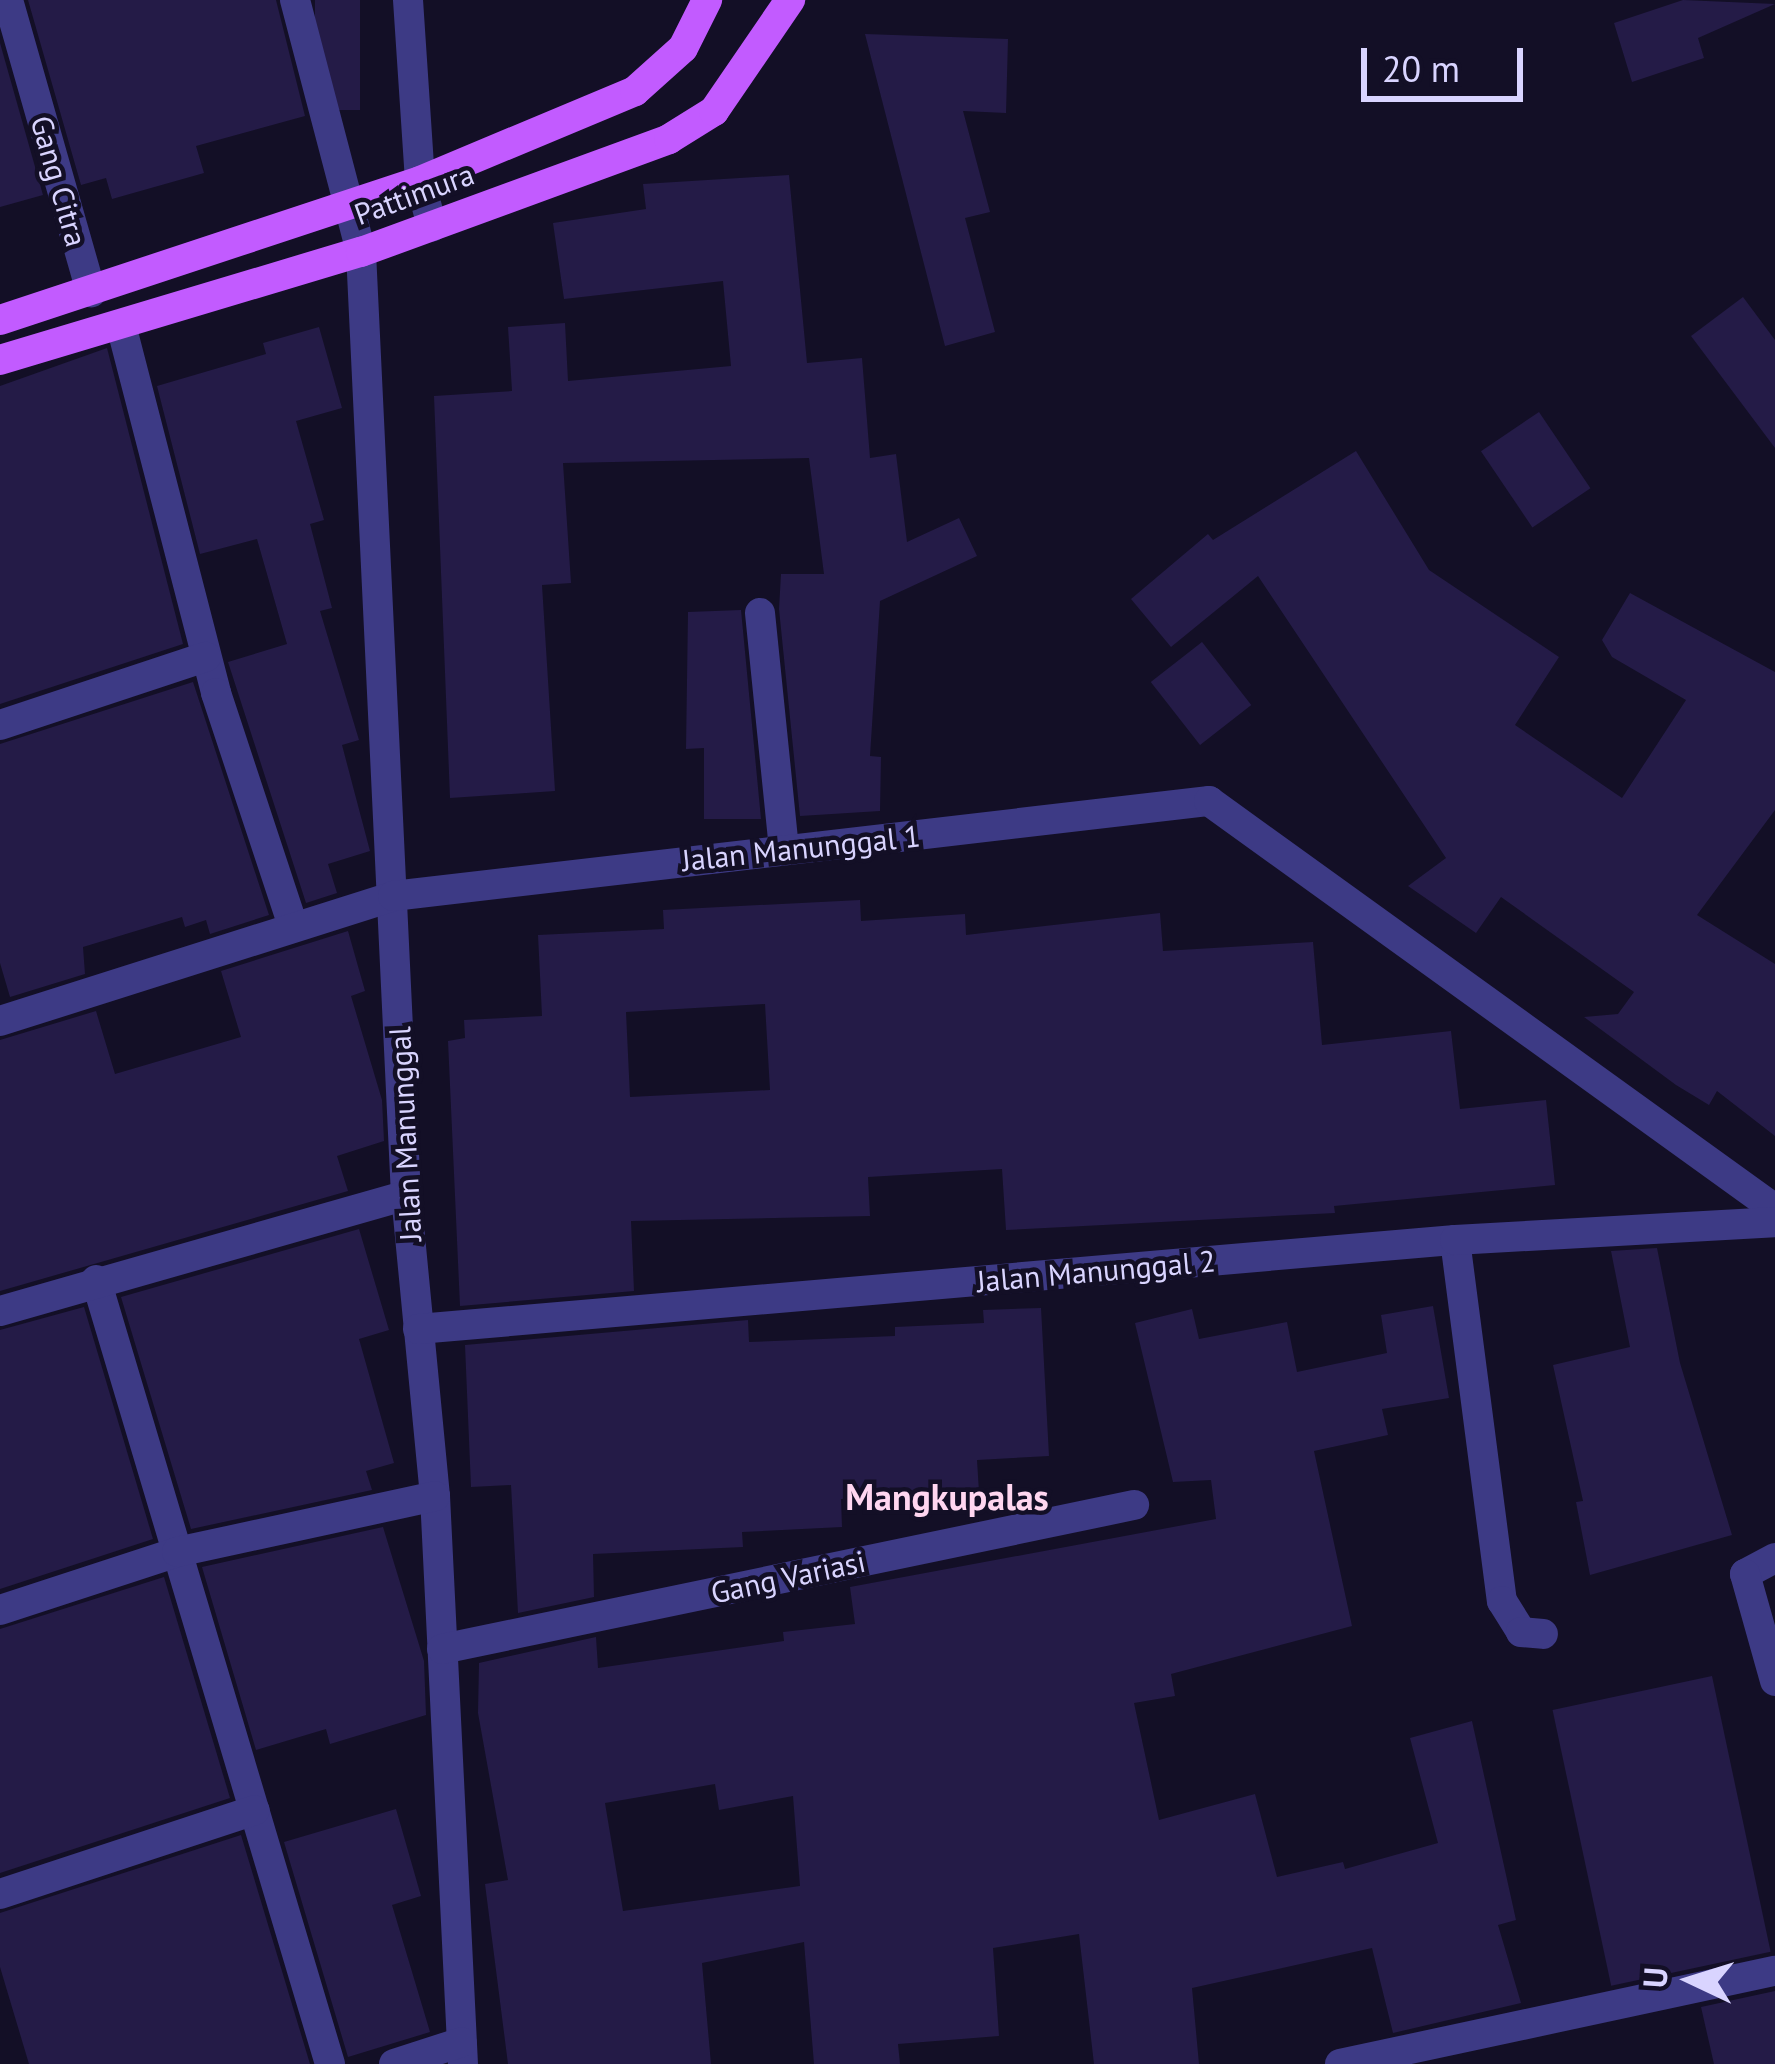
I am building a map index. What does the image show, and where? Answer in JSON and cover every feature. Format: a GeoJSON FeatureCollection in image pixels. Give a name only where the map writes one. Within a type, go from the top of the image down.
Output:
{"type":"FeatureCollection","features":[{"type":"Feature","properties":{"kind":"main road","name":"Pattimura"},"geometry":{"type":"LineString","coordinates":[[0,320],[420,181],[634,91],[683,48],[707,0]]}},
{"type":"Feature","properties":{"kind":"main road","name":"Pattimura"},"geometry":{"type":"LineString","coordinates":[[0,360],[361,252],[668,139],[699,121],[738,82],[790,0]]}},
{"type":"Feature","properties":{"kind":"street","name":"Gang Citra"},"geometry":{"type":"LineString","coordinates":[[8,0],[91,292]]}},
{"type":"Feature","properties":{"kind":"street","name":"Jalan Manunggal"},"geometry":{"type":"LineString","coordinates":[[295,0],[361,252],[406,1195],[435,1496],[462,2053]]}},
{"type":"Feature","properties":{"kind":"street"},"geometry":{"type":"LineString","coordinates":[[408,0],[420,181],[432,226]]}},
{"type":"Feature","properties":{"kind":"street"},"geometry":{"type":"LineString","coordinates":[[121,325],[206,657],[292,922]]}},
{"type":"Feature","properties":{"kind":"street"},"geometry":{"type":"LineString","coordinates":[[760,613],[784,848]]}},
{"type":"Feature","properties":{"kind":"street"},"geometry":{"type":"LineString","coordinates":[[0,725],[206,657]]}},
{"type":"Feature","properties":{"kind":"street","name":"Jalan Manunggal 1"},"geometry":{"type":"LineString","coordinates":[[0,1021],[292,922],[393,896],[1209,801],[1775,1209]]}},
{"type":"Feature","properties":{"kind":"street"},"geometry":{"type":"LineString","coordinates":[[0,1311],[406,1195]]}},
{"type":"Feature","properties":{"kind":"street","name":"Jalan Manunggal 2"},"geometry":{"type":"LineString","coordinates":[[418,1329],[1454,1240],[1775,1222]]}},
{"type":"Feature","properties":{"kind":"street"},"geometry":{"type":"LineString","coordinates":[[1454,1240],[1502,1601],[1522,1632],[1543,1634]]}},
{"type":"Feature","properties":{"kind":"street"},"geometry":{"type":"LineString","coordinates":[[96,1280],[330,2064]]}},
{"type":"Feature","properties":{"kind":"street"},"geometry":{"type":"LineString","coordinates":[[0,1610],[177,1552],[435,1496]]}},
{"type":"Feature","properties":{"kind":"street","name":"Gang Variasi"},"geometry":{"type":"LineString","coordinates":[[442,1649],[1134,1504]]}},
{"type":"Feature","properties":{"kind":"street"},"geometry":{"type":"LineString","coordinates":[[1775,1558],[1745,1574],[1775,1682]]}},
{"type":"Feature","properties":{"kind":"street"},"geometry":{"type":"LineString","coordinates":[[0,1894],[254,1810]]}},
{"type":"Feature","properties":{"kind":"street"},"geometry":{"type":"LineString","coordinates":[[1340,2064],[1775,1971]]}},
{"type":"Feature","properties":{"kind":"street"},"geometry":{"type":"LineString","coordinates":[[394,2064],[462,2053]]}},
{"type":"Feature","properties":{"kind":"building"},"geometry":{"type":"Polygon","coordinates":[[[28,0],[276,0],[305,116],[196,146],[204,173],[112,199],[106,178],[81,185],[28,0]]]}},
{"type":"Feature","properties":{"kind":"building"},"geometry":{"type":"Polygon","coordinates":[[[315,0],[360,0],[360,110],[315,110],[315,0]]]}},
{"type":"Feature","properties":{"kind":"building"},"geometry":{"type":"Polygon","coordinates":[[[1683,0],[1775,4],[1698,38],[1704,58],[1632,82],[1614,23],[1683,0]]]}},
{"type":"Feature","properties":{"kind":"building"},"geometry":{"type":"Polygon","coordinates":[[[865,34],[1008,39],[1006,113],[963,111],[990,212],[965,218],[995,332],[945,346],[865,34]]]}},
{"type":"Feature","properties":{"kind":"building"},"geometry":{"type":"Polygon","coordinates":[[[0,43],[43,195],[0,207],[0,43]]]}},
{"type":"Feature","properties":{"kind":"building"},"geometry":{"type":"Polygon","coordinates":[[[789,175],[807,363],[862,358],[870,458],[896,454],[907,542],[959,518],[977,556],[880,601],[870,756],[881,757],[880,811],[800,816],[779,609],[781,574],[824,574],[809,458],[563,463],[571,583],[542,585],[555,791],[450,798],[434,396],[512,391],[508,327],[565,323],[568,381],[731,366],[723,281],[564,299],[553,223],[646,209],[643,184],[789,175]]]}},
{"type":"Feature","properties":{"kind":"building"},"geometry":{"type":"Polygon","coordinates":[[[1743,297],[1775,340],[1775,448],[1691,336],[1743,297]]]}},
{"type":"Feature","properties":{"kind":"building"},"geometry":{"type":"Polygon","coordinates":[[[319,327],[342,408],[296,421],[324,520],[310,524],[332,608],[320,611],[359,740],[342,745],[370,851],[328,864],[337,893],[306,903],[228,662],[287,644],[257,539],[200,554],[157,386],[266,354],[263,343],[319,327]]]}},
{"type":"Feature","properties":{"kind":"building"},"geometry":{"type":"Polygon","coordinates":[[[107,348],[183,644],[0,704],[0,386],[107,348]]]}},
{"type":"Feature","properties":{"kind":"building"},"geometry":{"type":"Polygon","coordinates":[[[1539,412],[1590,488],[1532,527],[1481,451],[1539,412]]]}},
{"type":"Feature","properties":{"kind":"building"},"geometry":{"type":"Polygon","coordinates":[[[1356,451],[1429,570],[1559,657],[1515,725],[1622,798],[1686,700],[1612,657],[1602,640],[1630,593],[1775,672],[1775,810],[1697,915],[1775,964],[1775,1136],[1717,1091],[1709,1105],[1676,1085],[1584,1017],[1618,1014],[1634,992],[1501,897],[1476,933],[1408,886],[1446,858],[1258,576],[1171,647],[1131,599],[1208,534],[1213,540],[1356,451]]]}},
{"type":"Feature","properties":{"kind":"building"},"geometry":{"type":"Polygon","coordinates":[[[741,610],[761,819],[704,819],[704,748],[686,749],[688,612],[741,610]]]}},
{"type":"Feature","properties":{"kind":"building"},"geometry":{"type":"Polygon","coordinates":[[[1202,642],[1251,705],[1200,745],[1151,682],[1202,642]]]}},
{"type":"Feature","properties":{"kind":"building"},"geometry":{"type":"Polygon","coordinates":[[[193,682],[269,915],[210,934],[206,920],[185,927],[182,917],[83,947],[85,974],[10,997],[0,963],[0,744],[193,682]]]}},
{"type":"Feature","properties":{"kind":"building"},"geometry":{"type":"Polygon","coordinates":[[[860,900],[861,921],[965,914],[966,935],[1160,913],[1163,951],[1313,942],[1322,1045],[1451,1031],[1460,1109],[1546,1100],[1555,1185],[1334,1206],[1335,1213],[1006,1230],[1002,1169],[868,1177],[870,1216],[631,1221],[634,1291],[460,1306],[448,1041],[465,1038],[464,1020],[542,1016],[538,935],[664,929],[663,910],[860,900]],[[765,1004],[626,1012],[630,1097],[770,1090],[765,1004]]]}},
{"type":"Feature","properties":{"kind":"building"},"geometry":{"type":"Polygon","coordinates":[[[348,931],[365,991],[351,996],[382,1100],[384,1141],[337,1156],[348,1191],[0,1291],[0,1040],[96,1011],[115,1074],[241,1037],[221,971],[348,931]]]}},
{"type":"Feature","properties":{"kind":"building"},"geometry":{"type":"Polygon","coordinates":[[[359,1229],[389,1330],[359,1339],[394,1463],[366,1471],[372,1490],[191,1529],[121,1297],[359,1229]]]}},
{"type":"Feature","properties":{"kind":"building"},"geometry":{"type":"Polygon","coordinates":[[[1657,1248],[1680,1363],[1732,1535],[1590,1575],[1576,1502],[1583,1501],[1553,1365],[1630,1347],[1611,1251],[1657,1248]]]}},
{"type":"Feature","properties":{"kind":"building"},"geometry":{"type":"Polygon","coordinates":[[[1433,1306],[1449,1398],[1382,1409],[1388,1435],[1314,1451],[1352,1626],[1171,1674],[1175,1696],[1134,1703],[1159,1820],[1255,1794],[1277,1877],[1343,1862],[1345,1869],[1438,1843],[1410,1738],[1472,1721],[1516,1920],[1498,1925],[1521,2003],[1393,2033],[1372,1948],[1192,1988],[1199,2064],[1094,2064],[1079,1934],[993,1948],[999,2036],[898,2044],[900,2064],[814,2064],[804,1942],[702,1963],[711,2064],[508,2064],[485,1884],[508,1880],[478,1713],[479,1663],[596,1637],[598,1668],[784,1641],[783,1632],[855,1624],[850,1587],[1216,1519],[1211,1480],[1173,1482],[1135,1323],[1192,1309],[1199,1339],[1287,1322],[1297,1372],[1387,1353],[1381,1315],[1433,1306]],[[715,1784],[605,1803],[623,1911],[800,1886],[793,1796],[719,1810],[715,1784]]]}},
{"type":"Feature","properties":{"kind":"building"},"geometry":{"type":"Polygon","coordinates":[[[84,1307],[153,1539],[0,1589],[0,1330],[84,1307]]]}},
{"type":"Feature","properties":{"kind":"building"},"geometry":{"type":"Polygon","coordinates":[[[1041,1308],[1049,1456],[977,1460],[979,1492],[841,1499],[842,1527],[742,1532],[743,1547],[593,1554],[594,1597],[518,1613],[511,1485],[471,1487],[465,1345],[748,1320],[749,1342],[895,1336],[895,1327],[984,1323],[983,1310],[1041,1308]]]}},
{"type":"Feature","properties":{"kind":"building"},"geometry":{"type":"Polygon","coordinates":[[[383,1527],[424,1661],[426,1715],[330,1744],[326,1729],[256,1750],[202,1567],[383,1527]]]}},
{"type":"Feature","properties":{"kind":"building"},"geometry":{"type":"Polygon","coordinates":[[[164,1577],[230,1798],[0,1873],[0,1629],[164,1577]]]}},
{"type":"Feature","properties":{"kind":"building"},"geometry":{"type":"Polygon","coordinates":[[[1712,1676],[1771,1952],[1611,1986],[1553,1710],[1712,1676]]]}},
{"type":"Feature","properties":{"kind":"building"},"geometry":{"type":"Polygon","coordinates":[[[396,1809],[421,1896],[392,1905],[430,2032],[348,2057],[284,1842],[396,1809]]]}},
{"type":"Feature","properties":{"kind":"building"},"geometry":{"type":"Polygon","coordinates":[[[241,1835],[310,2064],[29,2064],[0,1967],[0,1913],[241,1835]]]}},
{"type":"Feature","properties":{"kind":"building"},"geometry":{"type":"Polygon","coordinates":[[[1775,1991],[1775,2064],[1714,2064],[1701,2007],[1775,1991]]]}},
{"type":"Feature","properties":{"kind":"district","name":"Mangkupalas"},"geometry":{"type":"Point","coordinates":[947,1497]}}]}
